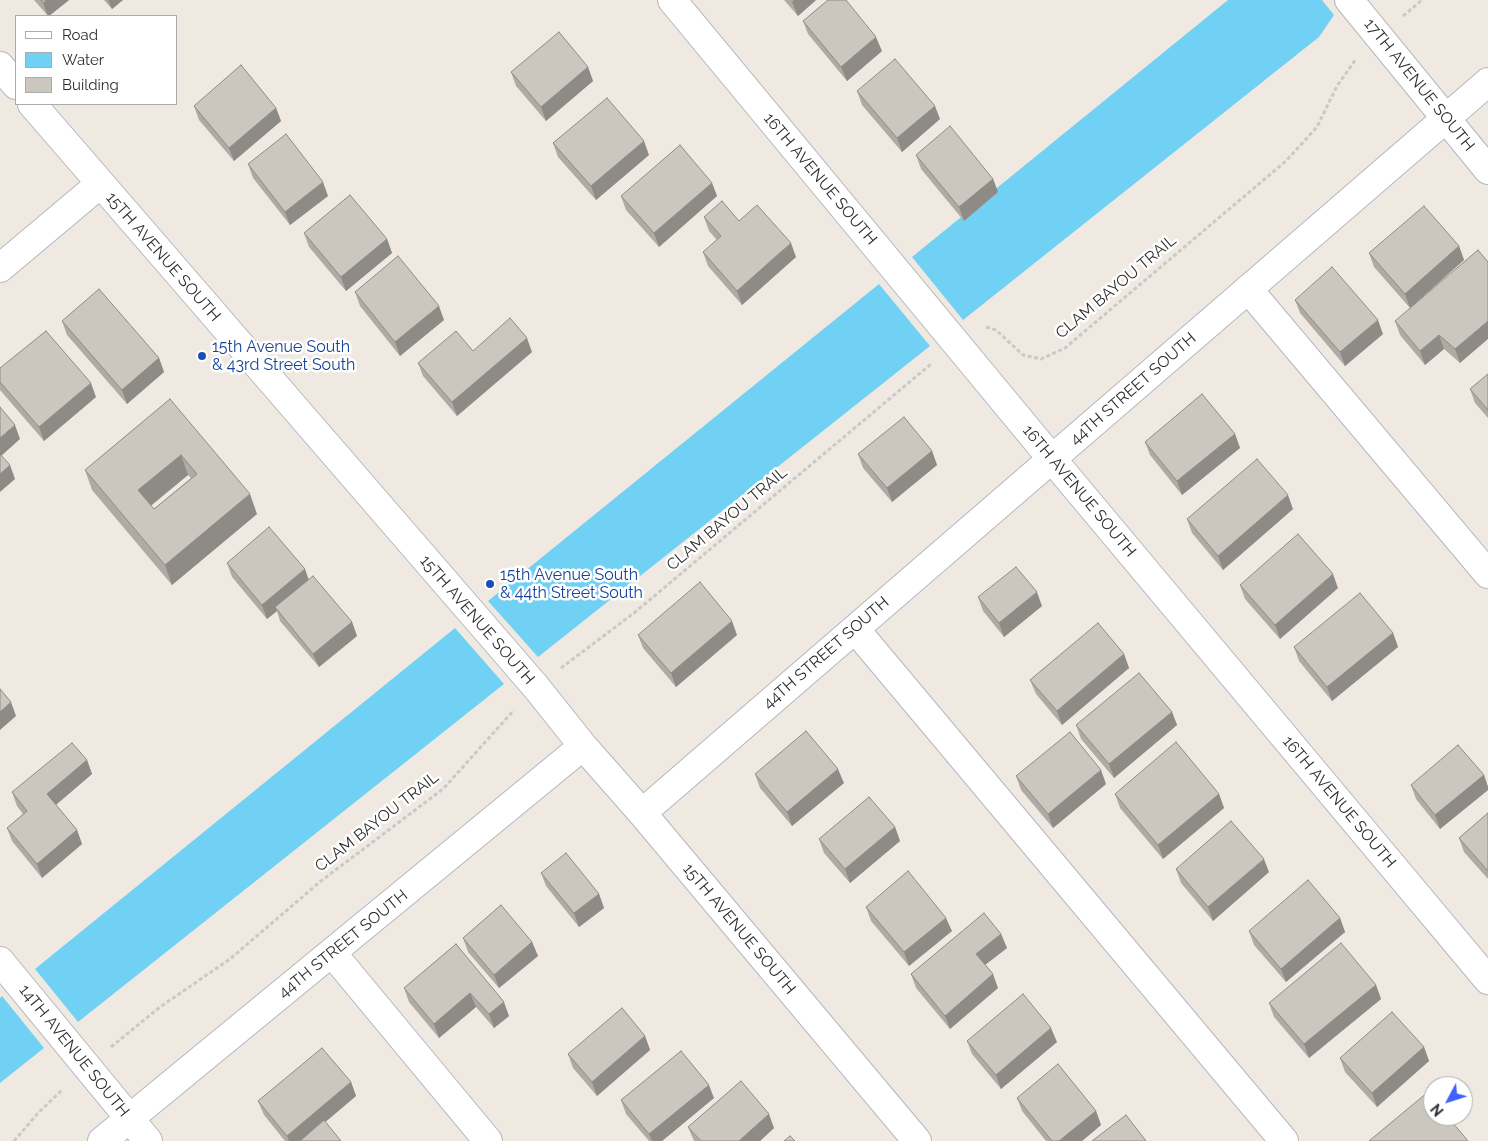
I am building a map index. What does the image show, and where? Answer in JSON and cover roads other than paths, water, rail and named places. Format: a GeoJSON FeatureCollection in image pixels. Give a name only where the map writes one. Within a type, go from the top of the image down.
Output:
{"type":"FeatureCollection","features":[{"type":"Feature","properties":{"kind":"street","name":"16TH AVENUE SOUTH"},"geometry":{"type":"LineString","coordinates":[[672,0],[956,344],[1488,980]]}},
{"type":"Feature","properties":{"kind":"street","name":"17TH AVENUE SOUTH"},"geometry":{"type":"LineString","coordinates":[[1349,0],[1488,170]]}},
{"type":"Feature","properties":{"kind":"street"},"geometry":{"type":"LineString","coordinates":[[0,66],[15,84]]}},
{"type":"Feature","properties":{"kind":"street","name":"44TH STREET SOUTH"},"geometry":{"type":"LineString","coordinates":[[642,813],[1488,82]]}},
{"type":"Feature","properties":{"kind":"street","name":"15TH AVENUE SOUTH"},"geometry":{"type":"LineString","coordinates":[[33,105],[536,687],[583,746],[642,813],[917,1141]]}},
{"type":"Feature","properties":{"kind":"street"},"geometry":{"type":"LineString","coordinates":[[0,268],[100,184]]}},
{"type":"Feature","properties":{"kind":"street"},"geometry":{"type":"LineString","coordinates":[[1248,289],[1488,574]]}},
{"type":"Feature","properties":{"kind":"street"},"geometry":{"type":"LineString","coordinates":[[855,629],[1284,1141]]}},
{"type":"Feature","properties":{"kind":"street","name":"44TH STREET SOUTH"},"geometry":{"type":"LineString","coordinates":[[102,1141],[583,746]]}},
{"type":"Feature","properties":{"kind":"street"},"geometry":{"type":"LineString","coordinates":[[332,953],[488,1141]]}},
{"type":"Feature","properties":{"kind":"street","name":"14TH AVENUE SOUTH"},"geometry":{"type":"LineString","coordinates":[[0,961],[148,1141]]}},
{"type":"Feature","properties":{"kind":"water"},"geometry":{"type":"Polygon","coordinates":[[[1228,0],[1322,0],[1334,15],[1319,37],[963,320],[912,257],[1228,0]]]}},
{"type":"Feature","properties":{"kind":"water"},"geometry":{"type":"Polygon","coordinates":[[[879,284],[930,346],[538,657],[488,601],[879,284]]]}},
{"type":"Feature","properties":{"kind":"water"},"geometry":{"type":"Polygon","coordinates":[[[455,628],[504,684],[78,1022],[35,969],[455,628]]]}},
{"type":"Feature","properties":{"kind":"water"},"geometry":{"type":"Polygon","coordinates":[[[2,996],[44,1048],[0,1083],[0,998],[2,996]]]}},
{"type":"Feature","properties":{"kind":"place","name":"15th Avenue South & 43rd Street South"},"geometry":{"type":"Point","coordinates":[202,356]}},
{"type":"Feature","properties":{"kind":"place","name":"15th Avenue South & 44th Street South"},"geometry":{"type":"Point","coordinates":[490,584]}}]}
